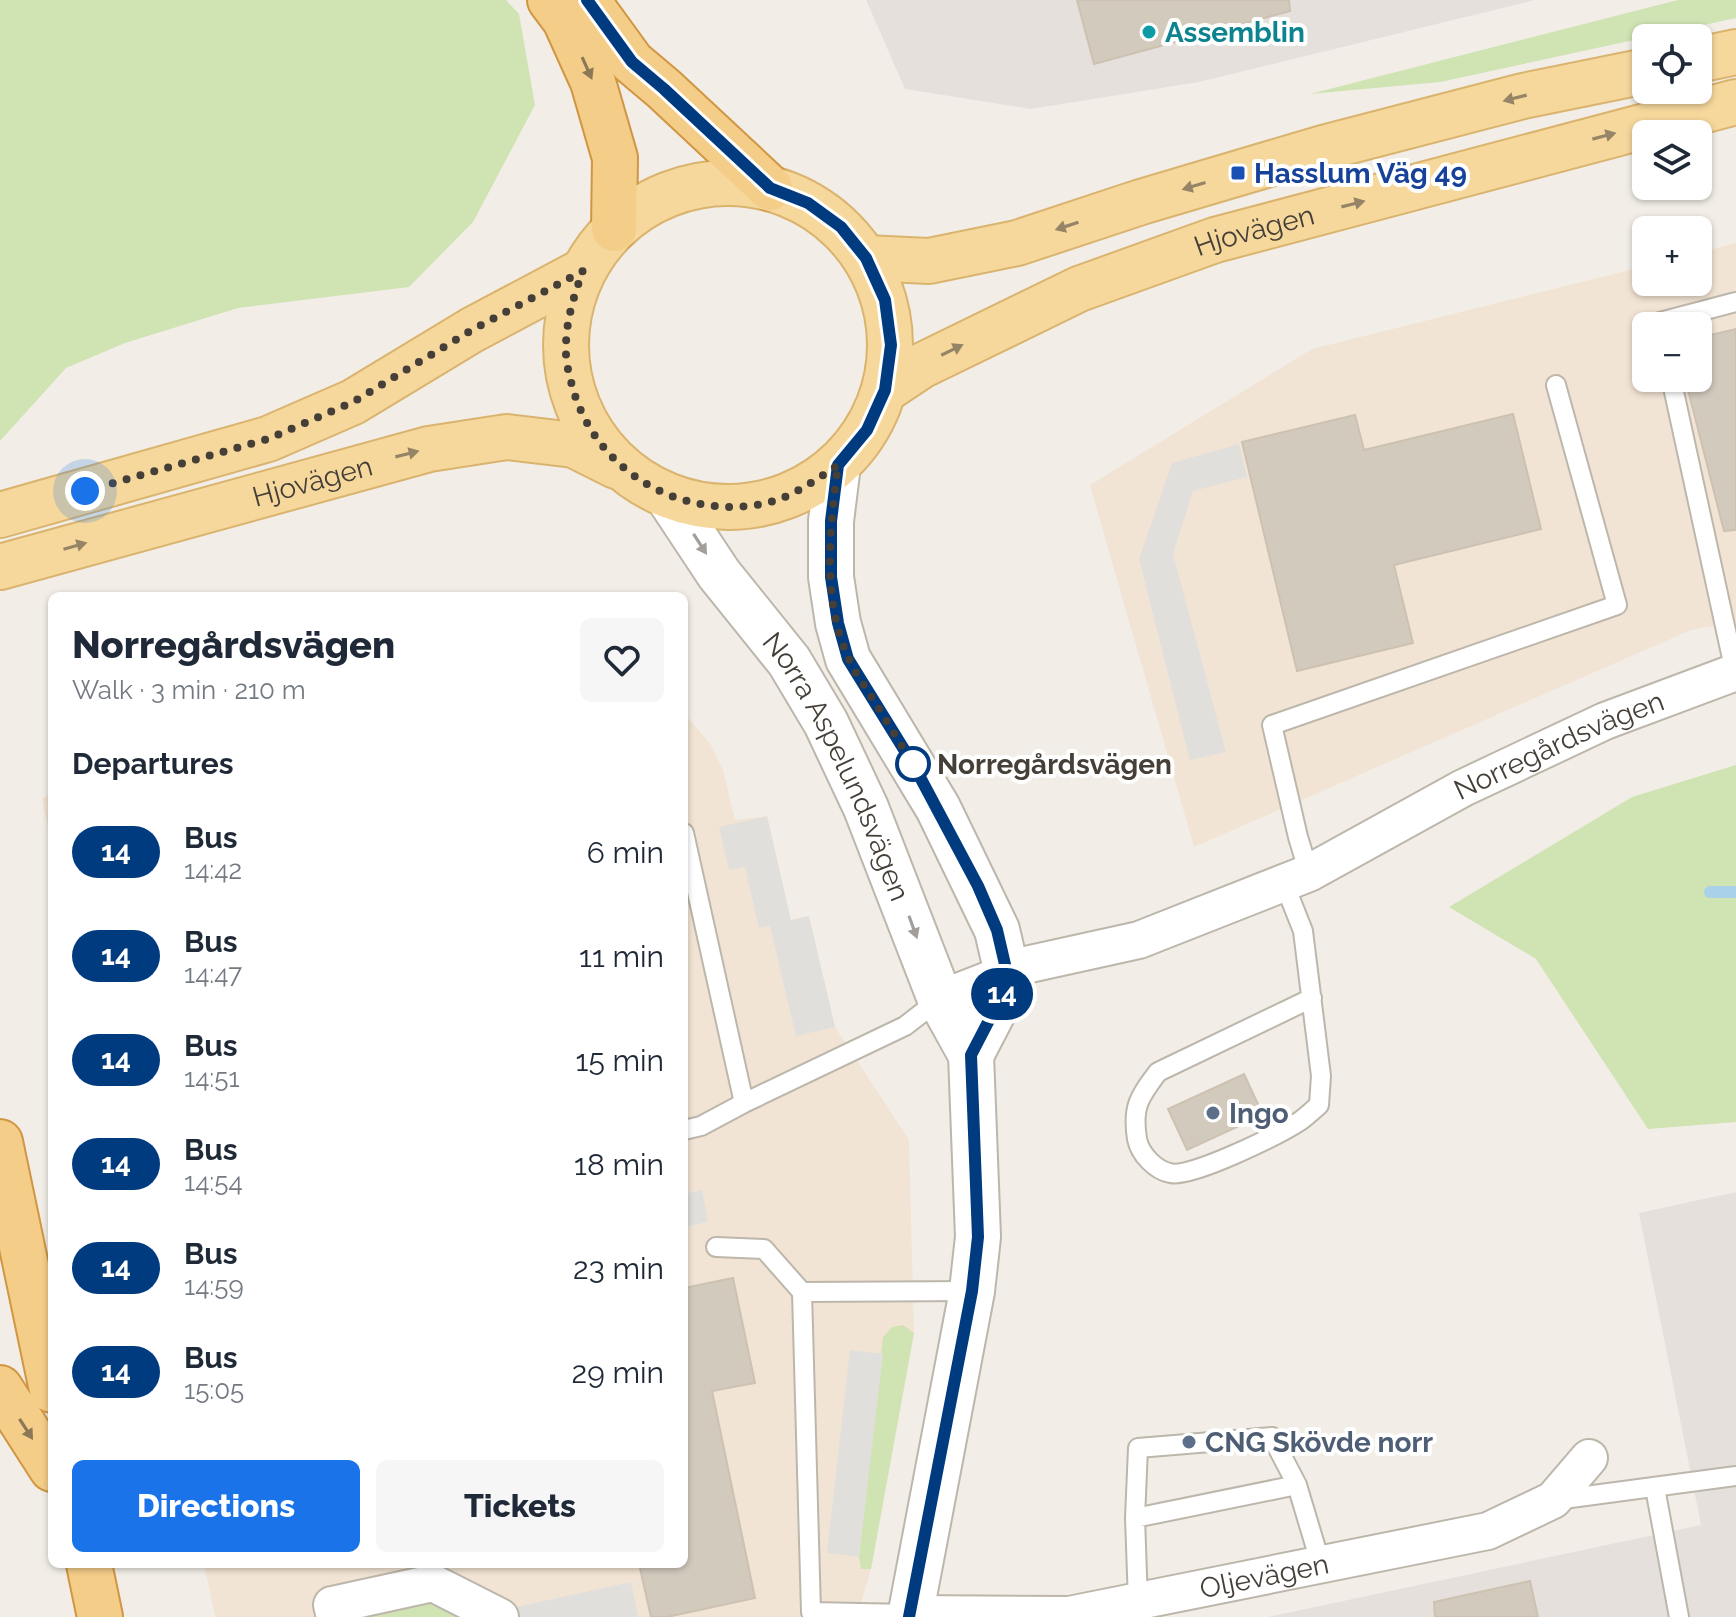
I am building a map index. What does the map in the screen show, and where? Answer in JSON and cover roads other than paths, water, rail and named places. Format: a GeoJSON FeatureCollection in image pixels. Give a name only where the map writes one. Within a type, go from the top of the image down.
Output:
{"type":"FeatureCollection","features":[{"type":"Feature","properties":{"kind":"highway"},"geometry":{"type":"LineString","coordinates":[[550,0],[565,20],[593,82],[615,158],[614,229]]}},
{"type":"Feature","properties":{"kind":"highway"},"geometry":{"type":"LineString","coordinates":[[587,0],[632,62],[770,188]]}},
{"type":"Feature","properties":{"kind":"highway"},"geometry":{"type":"LineString","coordinates":[[0,1142],[48,1371]]}},
{"type":"Feature","properties":{"kind":"highway"},"geometry":{"type":"LineString","coordinates":[[0,1388],[48,1463]]}},
{"type":"Feature","properties":{"kind":"highway"},"geometry":{"type":"LineString","coordinates":[[90,1568],[100,1617]]}},
{"type":"Feature","properties":{"kind":"main road"},"geometry":{"type":"LineString","coordinates":[[1712,57],[1736,52]]}},
{"type":"Feature","properties":{"kind":"main road"},"geometry":{"type":"LineString","coordinates":[[866,258],[929,261],[1017,243],[1323,148],[1523,96],[1632,74]]}},
{"type":"Feature","properties":{"kind":"main road","name":"Hjovägen"},"geometry":{"type":"LineString","coordinates":[[885,390],[921,366],[1079,289],[1215,240],[1736,102]]}},
{"type":"Feature","properties":{"kind":"main road"},"geometry":{"type":"LineString","coordinates":[[728,182],[770,188],[808,203],[841,227],[866,258],[885,300],[891,345],[885,390],[867,430],[838,465],[801,491],[758,505],[713,507],[668,497],[625,471],[595,439],[574,400],[565,356],[568,313],[583,271],[614,229],[647,204],[686,188],[728,182]]}},
{"type":"Feature","properties":{"kind":"main road","name":"Hjovägen"},"geometry":{"type":"LineString","coordinates":[[0,515],[268,439],[353,402],[472,330],[583,271]]}},
{"type":"Feature","properties":{"kind":"main road","name":"Hjovägen"},"geometry":{"type":"LineString","coordinates":[[0,567],[362,466],[429,449],[507,437],[574,445],[625,471]]}},
{"type":"Feature","properties":{"kind":"street"},"geometry":{"type":"LineString","coordinates":[[838,465],[831,521],[831,577],[838,623],[848,659],[913,764],[978,886],[997,930],[1007,973]]}},
{"type":"Feature","properties":{"kind":"street","name":"Norra Aspelundsvägen"},"geometry":{"type":"LineString","coordinates":[[668,497],[719,574],[789,661],[826,723],[871,821],[940,999],[971,1055],[978,1237],[972,1291],[910,1615]]}},
{"type":"Feature","properties":{"kind":"street","name":"Norregårdsvägen"},"geometry":{"type":"LineString","coordinates":[[940,999],[1030,964],[1139,940],[1297,878],[1477,781],[1605,721],[1735,672]]}},
{"type":"Feature","properties":{"kind":"street","name":"Norra Aspelundsvägen"},"geometry":{"type":"LineString","coordinates":[[971,1055],[1000,999],[1007,973]]}},
{"type":"Feature","properties":{"kind":"street","name":"Oljevägen"},"geometry":{"type":"LineString","coordinates":[[910,1615],[1069,1616],[1488,1531],[1553,1500],[1589,1458]]}},
{"type":"Feature","properties":{"kind":"street"},"geometry":{"type":"LineString","coordinates":[[335,1617],[332,1605],[433,1583],[500,1617]]}},
{"type":"Feature","properties":{"kind":"lane"},"geometry":{"type":"LineString","coordinates":[[1698,312],[1736,302]]}},
{"type":"Feature","properties":{"kind":"lane"},"geometry":{"type":"LineString","coordinates":[[1312,998],[1158,1072],[1141,1094],[1134,1115],[1138,1145],[1154,1166],[1172,1175],[1215,1164],[1300,1121],[1319,1105],[1321,1076],[1312,998],[1297,878],[1298,837],[1272,725],[1617,605],[1556,385]]}},
{"type":"Feature","properties":{"kind":"lane"},"geometry":{"type":"LineString","coordinates":[[1674,392],[1735,672]]}},
{"type":"Feature","properties":{"kind":"lane"},"geometry":{"type":"LineString","coordinates":[[688,851],[744,1103]]}},
{"type":"Feature","properties":{"kind":"lane"},"geometry":{"type":"LineString","coordinates":[[688,1129],[701,1126],[905,1026],[940,999]]}},
{"type":"Feature","properties":{"kind":"lane"},"geometry":{"type":"LineString","coordinates":[[716,1247],[764,1249],[802,1292],[811,1612],[910,1615]]}},
{"type":"Feature","properties":{"kind":"lane"},"geometry":{"type":"LineString","coordinates":[[802,1292],[972,1291]]}},
{"type":"Feature","properties":{"kind":"lane"},"geometry":{"type":"LineString","coordinates":[[1138,1602],[1135,1518],[1138,1448],[1272,1437],[1297,1485],[1321,1565]]}},
{"type":"Feature","properties":{"kind":"lane"},"geometry":{"type":"LineString","coordinates":[[1553,1500],[1736,1476]]}},
{"type":"Feature","properties":{"kind":"lane"},"geometry":{"type":"LineString","coordinates":[[1135,1518],[1297,1485]]}},
{"type":"Feature","properties":{"kind":"lane"},"geometry":{"type":"LineString","coordinates":[[1655,1488],[1679,1617]]}},
{"type":"Feature","properties":{"kind":"waterway"},"geometry":{"type":"LineString","coordinates":[[1710,892],[1736,892]]}},
{"type":"Feature","properties":{"kind":"place","name":"Assemblin"},"geometry":{"type":"Point","coordinates":[1149,32]}},
{"type":"Feature","properties":{"kind":"place","name":"Hasslum Väg 49"},"geometry":{"type":"Point","coordinates":[1238,173]}},
{"type":"Feature","properties":{"kind":"place","name":"Norregårdsvägen"},"geometry":{"type":"Point","coordinates":[913,764]}},
{"type":"Feature","properties":{"kind":"place","name":"Ingo"},"geometry":{"type":"Point","coordinates":[1213,1113]}},
{"type":"Feature","properties":{"kind":"place","name":"CNG Skövde norr"},"geometry":{"type":"Point","coordinates":[1189,1442]}}]}
